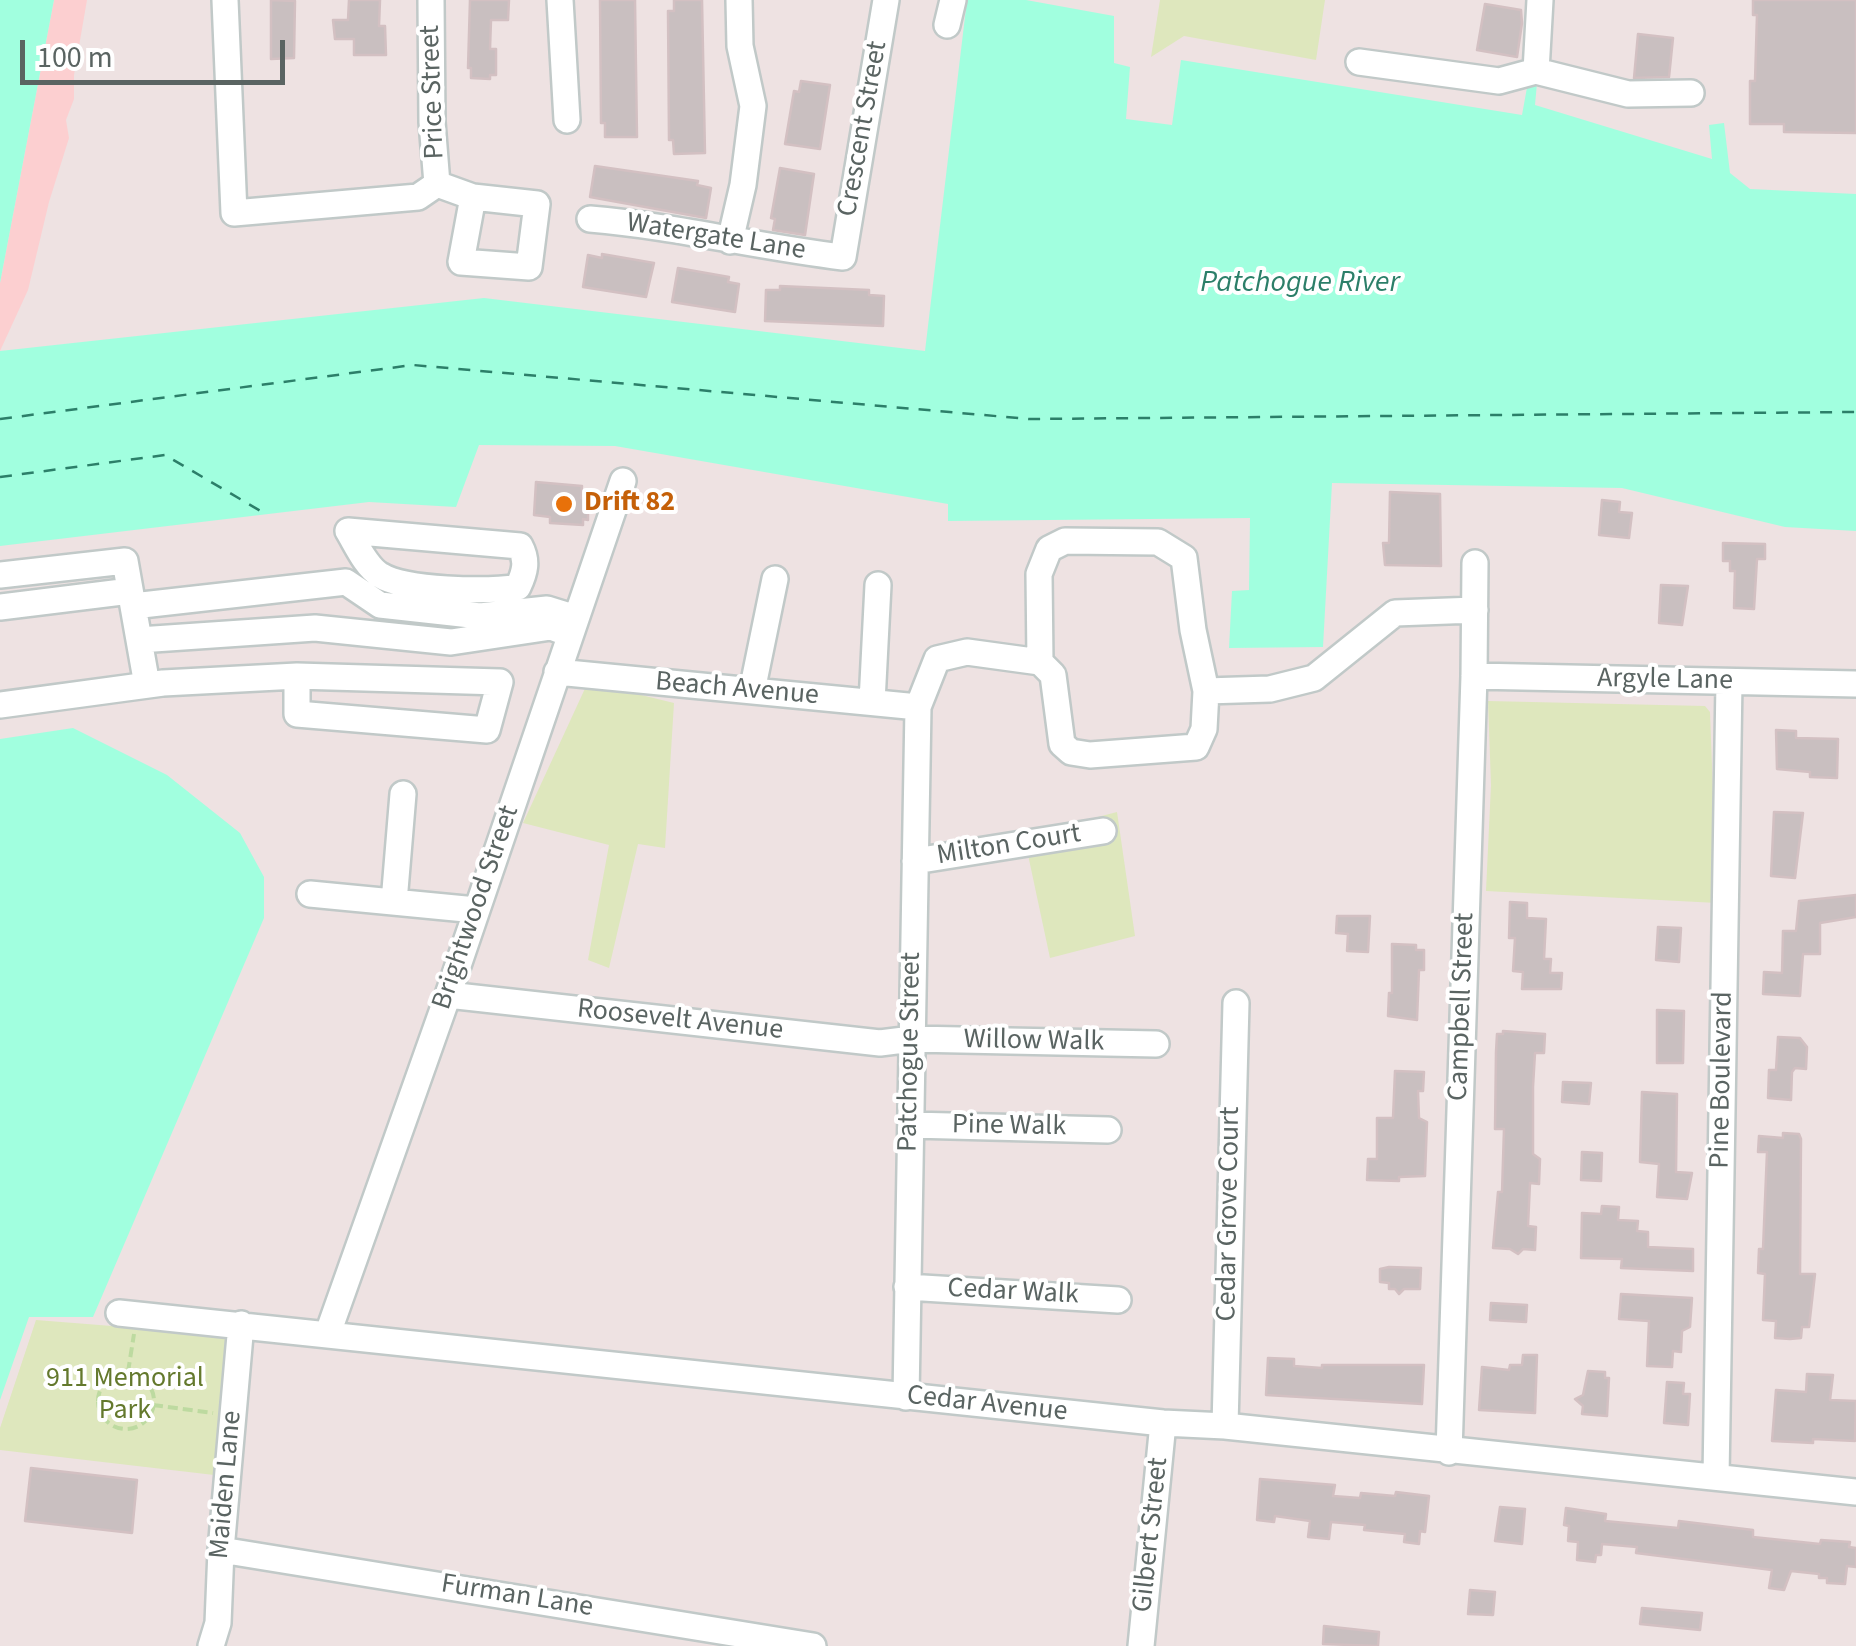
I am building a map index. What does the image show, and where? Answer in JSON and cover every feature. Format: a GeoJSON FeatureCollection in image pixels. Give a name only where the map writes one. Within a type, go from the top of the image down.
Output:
{"type":"FeatureCollection","features":[{"type":"Feature","properties":{"kind":"street"},"geometry":{"type":"LineString","coordinates":[[225,0],[234,213],[418,197],[437,184],[472,197]]}},
{"type":"Feature","properties":{"kind":"street","name":"Price Street"},"geometry":{"type":"LineString","coordinates":[[431,0],[437,184]]}},
{"type":"Feature","properties":{"kind":"street"},"geometry":{"type":"LineString","coordinates":[[560,0],[567,120]]}},
{"type":"Feature","properties":{"kind":"street"},"geometry":{"type":"LineString","coordinates":[[730,241],[743,184],[753,106],[740,46],[740,0]]}},
{"type":"Feature","properties":{"kind":"street","name":"Crescent Street"},"geometry":{"type":"LineString","coordinates":[[843,258],[886,0]]}},
{"type":"Feature","properties":{"kind":"street"},"geometry":{"type":"LineString","coordinates":[[1536,71],[1540,0]]}},
{"type":"Feature","properties":{"kind":"street"},"geometry":{"type":"LineString","coordinates":[[1359,62],[1499,81],[1536,71],[1628,94],[1691,94]]}},
{"type":"Feature","properties":{"kind":"street","name":"Watergate Lane"},"geometry":{"type":"LineString","coordinates":[[590,219],[642,223],[843,258]]}},
{"type":"Feature","properties":{"kind":"street","name":"Brightwood Street"},"geometry":{"type":"LineString","coordinates":[[328,1333],[623,481]]}},
{"type":"Feature","properties":{"kind":"street"},"geometry":{"type":"LineString","coordinates":[[346,582],[342,556],[348,531]]}},
{"type":"Feature","properties":{"kind":"street"},"geometry":{"type":"LineString","coordinates":[[348,531],[520,546],[525,556],[525,572],[518,587],[492,592],[398,582],[376,574],[348,531]]}},
{"type":"Feature","properties":{"kind":"street"},"geometry":{"type":"LineString","coordinates":[[1065,541],[1158,542],[1184,558],[1206,691],[1204,729],[1196,747],[1090,755],[1071,752],[1062,744],[1053,675],[1040,662],[1039,574],[1048,549],[1065,541]]}},
{"type":"Feature","properties":{"kind":"street"},"geometry":{"type":"LineString","coordinates":[[0,575],[125,561],[147,685]]}},
{"type":"Feature","properties":{"kind":"street","name":"Campbell Street"},"geometry":{"type":"LineString","coordinates":[[1449,1452],[1475,563]]}},
{"type":"Feature","properties":{"kind":"street"},"geometry":{"type":"LineString","coordinates":[[752,691],[775,580]]}},
{"type":"Feature","properties":{"kind":"street"},"geometry":{"type":"LineString","coordinates":[[0,607],[346,582],[380,605],[480,616],[547,610],[573,626]]}},
{"type":"Feature","properties":{"kind":"street"},"geometry":{"type":"LineString","coordinates":[[872,702],[878,585]]}},
{"type":"Feature","properties":{"kind":"street"},"geometry":{"type":"LineString","coordinates":[[1206,691],[1270,689],[1314,678],[1396,613],[1475,610]]}},
{"type":"Feature","properties":{"kind":"street"},"geometry":{"type":"LineString","coordinates":[[139,640],[315,628],[451,642],[573,626]]}},
{"type":"Feature","properties":{"kind":"street","name":"Patchogue Street"},"geometry":{"type":"LineString","coordinates":[[906,1397],[918,707],[936,659],[967,652],[1040,662]]}},
{"type":"Feature","properties":{"kind":"street","name":"Beach Avenue"},"geometry":{"type":"LineString","coordinates":[[556,672],[918,707]]}},
{"type":"Feature","properties":{"kind":"street"},"geometry":{"type":"LineString","coordinates":[[0,705],[147,685],[297,676],[500,682],[488,730],[297,714],[297,676]]}},
{"type":"Feature","properties":{"kind":"street","name":"Argyle Lane"},"geometry":{"type":"LineString","coordinates":[[1474,676],[1856,684]]}},
{"type":"Feature","properties":{"kind":"street","name":"Pine Boulevard"},"geometry":{"type":"LineString","coordinates":[[1716,1477],[1729,682]]}},
{"type":"Feature","properties":{"kind":"street"},"geometry":{"type":"LineString","coordinates":[[394,902],[403,794]]}},
{"type":"Feature","properties":{"kind":"street","name":"Milton Court"},"geometry":{"type":"LineString","coordinates":[[914,861],[1103,830]]}},
{"type":"Feature","properties":{"kind":"street"},"geometry":{"type":"LineString","coordinates":[[310,894],[476,910]]}},
{"type":"Feature","properties":{"kind":"street","name":"Roosevelt Avenue"},"geometry":{"type":"LineString","coordinates":[[448,995],[880,1043],[912,1039]]}},
{"type":"Feature","properties":{"kind":"street","name":"Cedar Grove Court"},"geometry":{"type":"LineString","coordinates":[[1225,1426],[1236,1002]]}},
{"type":"Feature","properties":{"kind":"street","name":"Willow Walk"},"geometry":{"type":"LineString","coordinates":[[912,1039],[1156,1044]]}},
{"type":"Feature","properties":{"kind":"street","name":"Pine Walk"},"geometry":{"type":"LineString","coordinates":[[910,1125],[1108,1130]]}},
{"type":"Feature","properties":{"kind":"street","name":"Cedar Walk"},"geometry":{"type":"LineString","coordinates":[[907,1287],[1118,1300]]}},
{"type":"Feature","properties":{"kind":"street","name":"Cedar Avenue"},"geometry":{"type":"LineString","coordinates":[[128,1314],[1856,1492]]}},
{"type":"Feature","properties":{"kind":"street","name":"Maiden Lane"},"geometry":{"type":"LineString","coordinates":[[211,1646],[218,1623],[241,1324]]}},
{"type":"Feature","properties":{"kind":"street","name":"Gilbert Street"},"geometry":{"type":"LineString","coordinates":[[1140,1646],[1163,1423]]}},
{"type":"Feature","properties":{"kind":"street","name":"Furman Lane"},"geometry":{"type":"LineString","coordinates":[[221,1550],[752,1640],[812,1646]]}},
{"type":"Feature","properties":{"kind":"path"},"geometry":{"type":"LineString","coordinates":[[128,1314],[128,1372]]}},
{"type":"Feature","properties":{"kind":"path"},"geometry":{"type":"LineString","coordinates":[[128,1372],[145,1380],[154,1405],[145,1422],[119,1428],[104,1418],[99,1392],[110,1377],[128,1372]]}},
{"type":"Feature","properties":{"kind":"path"},"geometry":{"type":"LineString","coordinates":[[154,1405],[223,1414],[234,1401]]}},
{"type":"Feature","properties":{"kind":"green space"},"geometry":{"type":"Polygon","coordinates":[[[1160,0],[1325,0],[1316,60],[1184,36],[1151,57],[1160,0]]]}},
{"type":"Feature","properties":{"kind":"green space"},"geometry":{"type":"Polygon","coordinates":[[[588,682],[674,703],[665,848],[638,844],[609,968],[588,960],[609,845],[523,823],[588,682]]]}},
{"type":"Feature","properties":{"kind":"green space"},"geometry":{"type":"Polygon","coordinates":[[[1488,701],[1705,706],[1710,712],[1717,903],[1486,891],[1491,785],[1488,701]]]}},
{"type":"Feature","properties":{"kind":"green space"},"geometry":{"type":"Polygon","coordinates":[[[1117,812],[1135,936],[1050,958],[1024,836],[1117,812]]]}},
{"type":"Feature","properties":{"kind":"green space","name":"911 Memorial Park"},"geometry":{"type":"Polygon","coordinates":[[[36,1320],[226,1335],[214,1475],[0,1450],[0,1428],[36,1320]]]}},
{"type":"Feature","properties":{"kind":"sand"},"geometry":{"type":"Polygon","coordinates":[[[54,0],[87,0],[74,75],[74,99],[66,120],[69,138],[28,290],[0,351],[0,283],[54,0]]]}},
{"type":"Feature","properties":{"kind":"water"},"geometry":{"type":"Polygon","coordinates":[[[0,0],[54,0],[0,283],[0,0]]]}},
{"type":"Feature","properties":{"kind":"water","name":"Patchogue River"},"geometry":{"type":"Polygon","coordinates":[[[967,0],[1026,0],[1114,16],[1114,63],[1130,67],[1126,119],[1172,125],[1181,60],[1522,115],[1528,82],[1537,83],[1535,105],[1712,159],[1709,125],[1724,123],[1730,173],[1750,189],[1856,194],[1856,531],[1785,527],[1622,488],[1332,483],[1323,647],[1229,648],[1232,591],[1249,590],[1250,518],[948,521],[948,504],[615,446],[479,445],[456,507],[369,502],[0,546],[0,351],[484,298],[925,351],[967,0]]]}},
{"type":"Feature","properties":{"kind":"water"},"geometry":{"type":"Polygon","coordinates":[[[73,728],[167,775],[240,833],[264,877],[264,918],[93,1317],[29,1317],[0,1400],[0,739],[73,728]]]}},
{"type":"Feature","properties":{"kind":"building"},"geometry":{"type":"Polygon","coordinates":[[[271,0],[295,1],[294,58],[271,59],[271,0]]]}},
{"type":"Feature","properties":{"kind":"building"},"geometry":{"type":"Polygon","coordinates":[[[349,0],[380,0],[379,26],[385,26],[386,55],[354,55],[354,39],[335,39],[333,20],[348,20],[349,0]]]}},
{"type":"Feature","properties":{"kind":"building"},"geometry":{"type":"Polygon","coordinates":[[[470,0],[509,0],[508,20],[491,20],[490,49],[496,49],[496,75],[490,75],[490,79],[471,78],[468,68],[470,0]]]}},
{"type":"Feature","properties":{"kind":"building"},"geometry":{"type":"Polygon","coordinates":[[[600,0],[635,0],[637,137],[605,137],[605,123],[601,123],[600,0]]]}},
{"type":"Feature","properties":{"kind":"building"},"geometry":{"type":"Polygon","coordinates":[[[674,0],[702,0],[705,153],[674,154],[673,140],[669,140],[668,11],[674,11],[674,0]]]}},
{"type":"Feature","properties":{"kind":"building"},"geometry":{"type":"Polygon","coordinates":[[[1753,0],[1856,0],[1856,133],[1784,132],[1784,124],[1750,124],[1757,15],[1753,15],[1753,0]]]}},
{"type":"Feature","properties":{"kind":"building"},"geometry":{"type":"Polygon","coordinates":[[[1485,4],[1521,10],[1517,57],[1477,50],[1485,4]]]}},
{"type":"Feature","properties":{"kind":"building"},"geometry":{"type":"Polygon","coordinates":[[[1638,34],[1673,38],[1669,77],[1634,78],[1638,34]]]}},
{"type":"Feature","properties":{"kind":"building"},"geometry":{"type":"Polygon","coordinates":[[[801,81],[830,85],[820,149],[785,144],[794,91],[799,92],[801,81]]]}},
{"type":"Feature","properties":{"kind":"building"},"geometry":{"type":"Polygon","coordinates":[[[595,166],[698,181],[697,185],[711,188],[706,218],[590,197],[595,166]]]}},
{"type":"Feature","properties":{"kind":"building"},"geometry":{"type":"Polygon","coordinates":[[[780,168],[814,174],[805,235],[773,230],[775,219],[771,218],[780,168]]]}},
{"type":"Feature","properties":{"kind":"building"},"geometry":{"type":"Polygon","coordinates":[[[602,254],[654,263],[646,297],[583,287],[588,255],[602,258],[602,254]]]}},
{"type":"Feature","properties":{"kind":"building"},"geometry":{"type":"Polygon","coordinates":[[[678,268],[729,277],[728,282],[739,284],[735,312],[672,302],[678,268]]]}},
{"type":"Feature","properties":{"kind":"building"},"geometry":{"type":"Polygon","coordinates":[[[780,286],[869,290],[869,295],[884,296],[883,326],[765,321],[766,290],[780,290],[780,286]]]}},
{"type":"Feature","properties":{"kind":"building","name":"Drift 82"},"geometry":{"type":"Polygon","coordinates":[[[536,482],[582,486],[581,498],[588,499],[588,520],[583,519],[583,525],[550,523],[550,517],[534,515],[536,482]]]}},
{"type":"Feature","properties":{"kind":"building"},"geometry":{"type":"Polygon","coordinates":[[[1390,492],[1440,494],[1441,566],[1385,565],[1383,543],[1389,543],[1390,492]]]}},
{"type":"Feature","properties":{"kind":"building"},"geometry":{"type":"Polygon","coordinates":[[[1602,500],[1620,502],[1619,512],[1632,513],[1629,538],[1599,535],[1602,500]]]}},
{"type":"Feature","properties":{"kind":"building"},"geometry":{"type":"Polygon","coordinates":[[[1723,543],[1765,544],[1765,559],[1757,559],[1754,609],[1734,608],[1735,571],[1730,571],[1730,561],[1723,561],[1723,543]]]}},
{"type":"Feature","properties":{"kind":"building"},"geometry":{"type":"Polygon","coordinates":[[[1661,585],[1688,586],[1682,625],[1659,623],[1661,585]]]}},
{"type":"Feature","properties":{"kind":"building"},"geometry":{"type":"Polygon","coordinates":[[[1776,730],[1796,731],[1796,738],[1838,739],[1837,778],[1810,777],[1810,772],[1777,769],[1776,730]]]}},
{"type":"Feature","properties":{"kind":"building"},"geometry":{"type":"Polygon","coordinates":[[[1774,812],[1803,813],[1795,878],[1771,876],[1774,812]]]}},
{"type":"Feature","properties":{"kind":"building"},"geometry":{"type":"Polygon","coordinates":[[[1856,895],[1856,917],[1820,923],[1820,954],[1803,954],[1800,996],[1763,994],[1764,972],[1782,973],[1783,931],[1796,931],[1799,901],[1856,895]]]}},
{"type":"Feature","properties":{"kind":"building"},"geometry":{"type":"Polygon","coordinates":[[[1510,902],[1527,903],[1527,918],[1546,919],[1544,959],[1551,959],[1550,973],[1562,973],[1561,989],[1522,989],[1523,972],[1513,971],[1515,938],[1509,938],[1510,902]]]}},
{"type":"Feature","properties":{"kind":"building"},"geometry":{"type":"Polygon","coordinates":[[[1337,916],[1370,916],[1368,952],[1347,951],[1348,934],[1336,933],[1337,916]]]}},
{"type":"Feature","properties":{"kind":"building"},"geometry":{"type":"Polygon","coordinates":[[[1658,927],[1681,928],[1679,962],[1656,960],[1658,927]]]}},
{"type":"Feature","properties":{"kind":"building"},"geometry":{"type":"Polygon","coordinates":[[[1392,944],[1416,945],[1416,950],[1424,950],[1417,1020],[1388,1016],[1392,944]]]}},
{"type":"Feature","properties":{"kind":"building"},"geometry":{"type":"Polygon","coordinates":[[[1657,1010],[1684,1011],[1683,1063],[1657,1063],[1657,1010]]]}},
{"type":"Feature","properties":{"kind":"building"},"geometry":{"type":"Polygon","coordinates":[[[1497,1034],[1545,1034],[1544,1053],[1535,1053],[1533,1087],[1533,1154],[1540,1159],[1539,1184],[1530,1183],[1528,1226],[1536,1227],[1535,1250],[1523,1249],[1518,1254],[1493,1248],[1498,1192],[1502,1192],[1504,1129],[1495,1129],[1497,1034]]]}},
{"type":"Feature","properties":{"kind":"building"},"geometry":{"type":"Polygon","coordinates":[[[1778,1037],[1800,1038],[1807,1047],[1806,1069],[1795,1068],[1792,1072],[1791,1100],[1768,1098],[1769,1070],[1776,1070],[1778,1037]]]}},
{"type":"Feature","properties":{"kind":"building"},"geometry":{"type":"Polygon","coordinates":[[[1395,1071],[1424,1072],[1423,1091],[1418,1091],[1419,1118],[1427,1122],[1425,1176],[1399,1177],[1399,1181],[1367,1180],[1368,1159],[1377,1159],[1377,1118],[1393,1118],[1395,1071]]]}},
{"type":"Feature","properties":{"kind":"building"},"geometry":{"type":"Polygon","coordinates":[[[1563,1082],[1591,1083],[1589,1104],[1562,1102],[1563,1082]]]}},
{"type":"Feature","properties":{"kind":"building"},"geometry":{"type":"Polygon","coordinates":[[[1642,1092],[1677,1094],[1676,1172],[1692,1173],[1687,1199],[1657,1197],[1659,1164],[1640,1162],[1642,1092]]]}},
{"type":"Feature","properties":{"kind":"building"},"geometry":{"type":"Polygon","coordinates":[[[1783,1133],[1799,1134],[1801,1139],[1800,1274],[1815,1274],[1809,1327],[1802,1327],[1801,1338],[1790,1339],[1775,1338],[1776,1321],[1763,1320],[1765,1274],[1758,1273],[1759,1249],[1763,1249],[1767,1152],[1758,1152],[1759,1136],[1783,1138],[1783,1133]]]}},
{"type":"Feature","properties":{"kind":"building"},"geometry":{"type":"Polygon","coordinates":[[[1582,1152],[1602,1153],[1601,1181],[1581,1180],[1582,1152]]]}},
{"type":"Feature","properties":{"kind":"building"},"geometry":{"type":"Polygon","coordinates":[[[1602,1206],[1619,1207],[1618,1220],[1638,1221],[1637,1231],[1648,1232],[1648,1247],[1693,1249],[1693,1271],[1621,1268],[1622,1259],[1581,1258],[1582,1213],[1601,1214],[1602,1206]]]}},
{"type":"Feature","properties":{"kind":"building"},"geometry":{"type":"Polygon","coordinates":[[[1421,1268],[1420,1289],[1404,1289],[1399,1294],[1389,1289],[1389,1283],[1380,1282],[1380,1269],[1421,1268]]]}},
{"type":"Feature","properties":{"kind":"building"},"geometry":{"type":"Polygon","coordinates":[[[1621,1294],[1692,1298],[1690,1327],[1682,1331],[1681,1352],[1673,1351],[1672,1367],[1647,1366],[1649,1321],[1619,1319],[1621,1294]]]}},
{"type":"Feature","properties":{"kind":"building"},"geometry":{"type":"Polygon","coordinates":[[[1491,1303],[1527,1305],[1526,1322],[1490,1320],[1491,1303]]]}},
{"type":"Feature","properties":{"kind":"building"},"geometry":{"type":"Polygon","coordinates":[[[1523,1355],[1537,1355],[1535,1413],[1479,1410],[1482,1367],[1509,1370],[1510,1365],[1522,1365],[1523,1355]]]}},
{"type":"Feature","properties":{"kind":"building"},"geometry":{"type":"Polygon","coordinates":[[[1268,1358],[1294,1359],[1294,1366],[1322,1368],[1424,1365],[1422,1404],[1266,1395],[1268,1358]]]}},
{"type":"Feature","properties":{"kind":"building"},"geometry":{"type":"Polygon","coordinates":[[[1588,1371],[1605,1372],[1605,1378],[1609,1378],[1607,1416],[1582,1414],[1583,1406],[1575,1399],[1583,1395],[1588,1371]]]}},
{"type":"Feature","properties":{"kind":"building"},"geometry":{"type":"Polygon","coordinates":[[[1807,1374],[1833,1375],[1830,1400],[1856,1401],[1855,1441],[1772,1441],[1776,1390],[1806,1392],[1807,1374]]]}},
{"type":"Feature","properties":{"kind":"building"},"geometry":{"type":"Polygon","coordinates":[[[1667,1382],[1684,1383],[1683,1394],[1690,1394],[1688,1425],[1664,1423],[1667,1382]]]}},
{"type":"Feature","properties":{"kind":"building"},"geometry":{"type":"Polygon","coordinates":[[[31,1468],[137,1480],[132,1533],[25,1521],[31,1468]]]}},
{"type":"Feature","properties":{"kind":"building"},"geometry":{"type":"Polygon","coordinates":[[[1260,1479],[1335,1485],[1333,1496],[1395,1496],[1396,1492],[1429,1496],[1425,1532],[1420,1531],[1419,1544],[1404,1542],[1405,1534],[1331,1522],[1329,1539],[1308,1537],[1310,1521],[1275,1516],[1274,1522],[1257,1520],[1260,1479]]]}},
{"type":"Feature","properties":{"kind":"building"},"geometry":{"type":"Polygon","coordinates":[[[1500,1507],[1525,1509],[1522,1544],[1495,1541],[1500,1507]]]}},
{"type":"Feature","properties":{"kind":"building"},"geometry":{"type":"Polygon","coordinates":[[[1566,1508],[1606,1514],[1605,1521],[1678,1528],[1679,1521],[1753,1530],[1753,1537],[1820,1544],[1821,1540],[1850,1542],[1849,1547],[1856,1548],[1856,1567],[1847,1566],[1845,1584],[1827,1583],[1827,1578],[1819,1578],[1819,1574],[1791,1571],[1784,1590],[1769,1588],[1772,1570],[1636,1553],[1637,1547],[1602,1544],[1601,1555],[1596,1555],[1595,1562],[1577,1560],[1578,1542],[1568,1541],[1569,1526],[1564,1525],[1566,1508]]]}},
{"type":"Feature","properties":{"kind":"building"},"geometry":{"type":"Polygon","coordinates":[[[1470,1590],[1495,1592],[1493,1615],[1468,1614],[1470,1590]]]}},
{"type":"Feature","properties":{"kind":"building"},"geometry":{"type":"Polygon","coordinates":[[[1642,1608],[1702,1613],[1700,1630],[1640,1624],[1642,1608]]]}},
{"type":"Feature","properties":{"kind":"building"},"geometry":{"type":"Polygon","coordinates":[[[1324,1626],[1379,1632],[1378,1646],[1323,1644],[1324,1626]]]}},
{"type":"Feature","properties":{"kind":"ferry route"},"geometry":{"type":"LineString","coordinates":[[0,419],[413,365],[1029,419],[1856,412]]}},
{"type":"Feature","properties":{"kind":"ferry route"},"geometry":{"type":"LineString","coordinates":[[0,477],[165,455],[264,513]]}},
{"type":"Feature","properties":{"kind":"place","name":"Drift 82"},"geometry":{"type":"Point","coordinates":[564,504]}}]}
